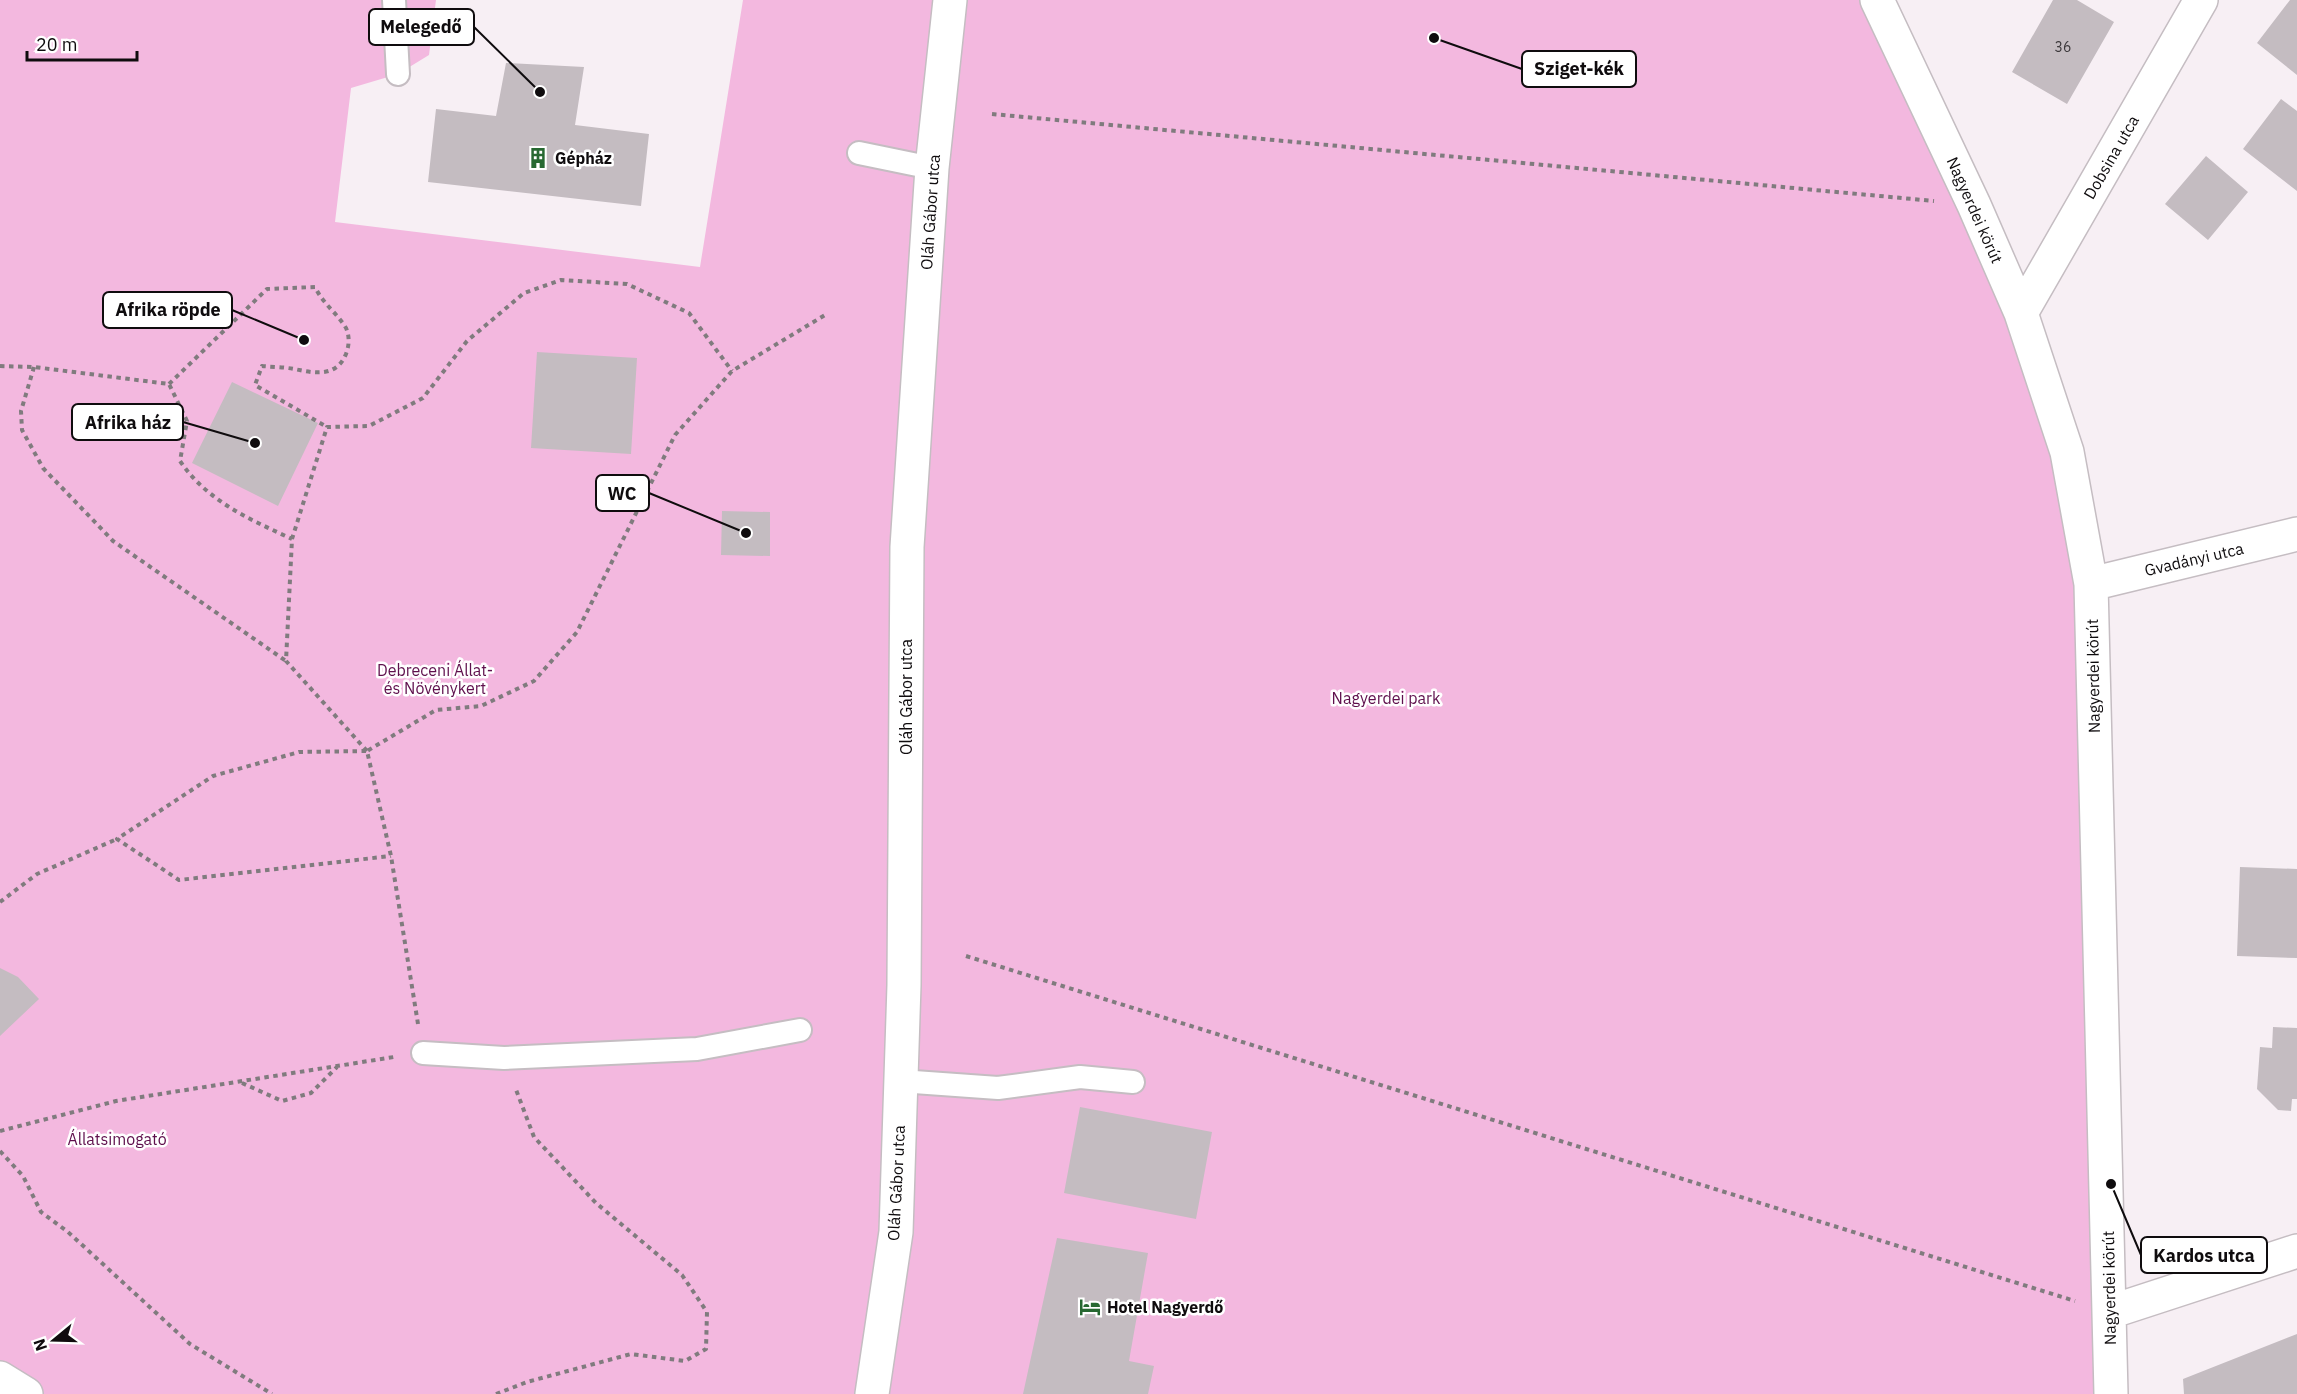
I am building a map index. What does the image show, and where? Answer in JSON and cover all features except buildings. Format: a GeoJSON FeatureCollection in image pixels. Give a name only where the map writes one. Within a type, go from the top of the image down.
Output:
{"type":"FeatureCollection","features":[{"type":"Feature","properties":{"kind":"street","name":"Oláh Gábor utca"},"geometry":{"type":"LineString","coordinates":[[872,1394],[896,1233],[907,547],[932,168],[950,0]]}},
{"type":"Feature","properties":{"kind":"street","name":"Nagyerdei körút"},"geometry":{"type":"LineString","coordinates":[[1876,0],[1974,205],[2021,313],[2067,452],[2091,584],[2111,1394]]}},
{"type":"Feature","properties":{"kind":"street","name":"Dobsina utca"},"geometry":{"type":"LineString","coordinates":[[2021,313],[2201,0]]}},
{"type":"Feature","properties":{"kind":"street","name":"Gvadányi utca"},"geometry":{"type":"LineString","coordinates":[[2091,584],[2297,534]]}},
{"type":"Feature","properties":{"kind":"street"},"geometry":{"type":"LineString","coordinates":[[2110,1312],[2297,1251]]}},
{"type":"Feature","properties":{"kind":"street"},"geometry":{"type":"LineString","coordinates":[[0,1378],[26,1394]]}},
{"type":"Feature","properties":{"kind":"lane"},"geometry":{"type":"LineString","coordinates":[[394,0],[398,74]]}},
{"type":"Feature","properties":{"kind":"lane"},"geometry":{"type":"LineString","coordinates":[[860,153],[932,168]]}},
{"type":"Feature","properties":{"kind":"lane"},"geometry":{"type":"LineString","coordinates":[[423,1053],[504,1058],[697,1049],[800,1030]]}},
{"type":"Feature","properties":{"kind":"lane"},"geometry":{"type":"LineString","coordinates":[[900,1081],[998,1088],[1080,1077],[1133,1082]]}},
{"type":"Feature","properties":{"kind":"path"},"geometry":{"type":"LineString","coordinates":[[992,114],[1974,205]]}},
{"type":"Feature","properties":{"kind":"path"},"geometry":{"type":"LineString","coordinates":[[169,384],[267,289],[315,287],[323,303],[346,328],[350,345],[343,360],[331,371],[315,374],[262,366],[255,385],[327,427],[369,426],[423,398],[467,341],[524,293],[561,280],[627,284],[689,313],[732,371]]}},
{"type":"Feature","properties":{"kind":"path"},"geometry":{"type":"LineString","coordinates":[[0,902],[37,874],[117,838],[213,776],[298,752],[367,751],[436,710],[481,706],[534,681],[577,632],[675,435],[732,371],[825,315]]}},
{"type":"Feature","properties":{"kind":"path"},"geometry":{"type":"LineString","coordinates":[[0,366],[169,384]]}},
{"type":"Feature","properties":{"kind":"path"},"geometry":{"type":"LineString","coordinates":[[0,1131],[116,1101],[423,1053],[390,856],[367,751],[286,661],[113,541],[43,468],[22,430],[21,411],[34,368]]}},
{"type":"Feature","properties":{"kind":"path"},"geometry":{"type":"LineString","coordinates":[[169,384],[187,421],[180,460],[193,480],[238,514],[292,538]]}},
{"type":"Feature","properties":{"kind":"path"},"geometry":{"type":"LineString","coordinates":[[286,661],[292,538],[327,427]]}},
{"type":"Feature","properties":{"kind":"path"},"geometry":{"type":"LineString","coordinates":[[117,838],[179,880],[390,856]]}},
{"type":"Feature","properties":{"kind":"path"},"geometry":{"type":"LineString","coordinates":[[966,956],[2110,1312]]}},
{"type":"Feature","properties":{"kind":"path"},"geometry":{"type":"LineString","coordinates":[[496,1394],[527,1382],[631,1354],[685,1361],[706,1349],[706,1312],[682,1275],[596,1203],[534,1137],[504,1058]]}},
{"type":"Feature","properties":{"kind":"path"},"geometry":{"type":"LineString","coordinates":[[241,1082],[282,1101],[311,1093],[337,1066]]}},
{"type":"Feature","properties":{"kind":"path"},"geometry":{"type":"LineString","coordinates":[[0,1151],[23,1176],[41,1212],[68,1232],[190,1344],[272,1394]]}},
{"type":"Feature","properties":{"kind":"green space","name":"Nagyerdei park"},"geometry":{"type":"Polygon","coordinates":[[[0,0],[436,0],[429,55],[398,74],[351,88],[335,222],[700,267],[743,0],[1877,0],[1974,205],[2091,584],[2111,1394],[0,1394],[0,0]]]}},
{"type":"Feature","properties":{"kind":"place","name":"Sziget-kék"},"geometry":{"type":"Point","coordinates":[1434,38]}},
{"type":"Feature","properties":{"kind":"place","name":"Melegedő"},"geometry":{"type":"Point","coordinates":[540,92]}},
{"type":"Feature","properties":{"kind":"place","name":"Gépház"},"geometry":{"type":"Point","coordinates":[538,158]}},
{"type":"Feature","properties":{"kind":"place","name":"Afrika röpde"},"geometry":{"type":"Point","coordinates":[304,340]}},
{"type":"Feature","properties":{"kind":"place","name":"Afrika ház"},"geometry":{"type":"Point","coordinates":[255,443]}},
{"type":"Feature","properties":{"kind":"place","name":"WC"},"geometry":{"type":"Point","coordinates":[746,533]}},
{"type":"Feature","properties":{"kind":"place","name":"Kardos utca"},"geometry":{"type":"Point","coordinates":[2111,1184]}},
{"type":"Feature","properties":{"kind":"place","name":"Hotel Nagyerdő"},"geometry":{"type":"Point","coordinates":[1090,1307]}},
{"type":"Feature","properties":{"kind":"park label","name":"Debreceni Állat- és Növénykert"},"geometry":{"type":"Point","coordinates":[435,679]}},
{"type":"Feature","properties":{"kind":"park label","name":"Állatsimogató"},"geometry":{"type":"Point","coordinates":[117,1139]}}]}
